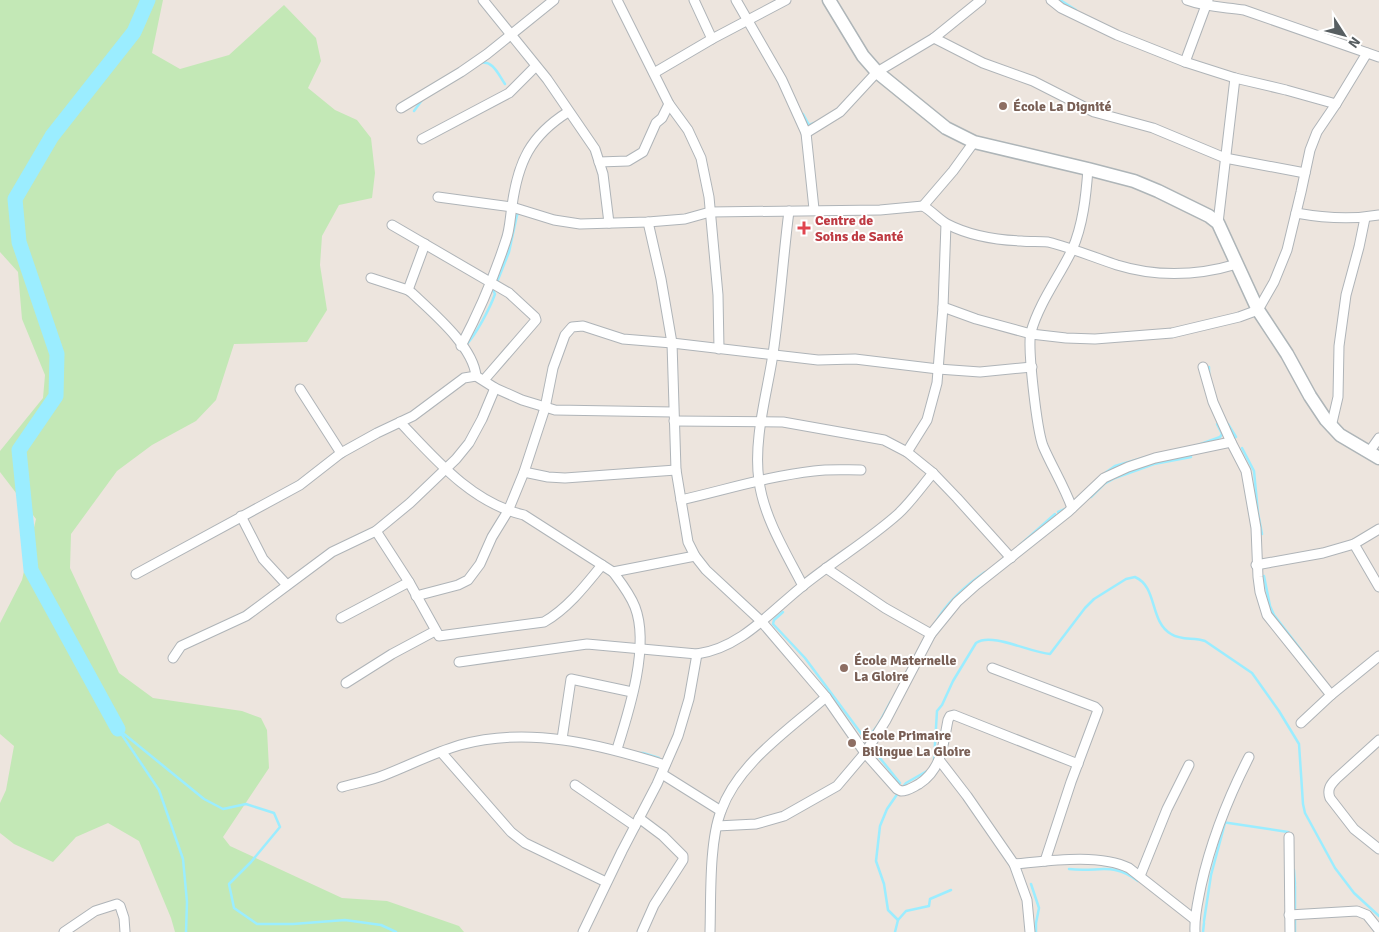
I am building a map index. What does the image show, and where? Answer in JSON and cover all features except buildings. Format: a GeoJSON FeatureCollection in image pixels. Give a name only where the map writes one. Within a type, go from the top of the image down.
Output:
{"type":"FeatureCollection","features":[{"type":"Feature","properties":{"kind":"main road"},"geometry":{"type":"LineString","coordinates":[[829,0],[863,56],[877,72],[946,128],[974,142],[1134,181],[1209,216],[1218,223],[1258,310],[1287,354],[1310,396],[1331,427],[1340,435],[1374,455]]}},
{"type":"Feature","properties":{"kind":"street"},"geometry":{"type":"LineString","coordinates":[[483,0],[535,67],[547,79],[595,149],[603,174],[609,223]]}},
{"type":"Feature","properties":{"kind":"street"},"geometry":{"type":"LineString","coordinates":[[401,108],[487,54],[554,0]]}},
{"type":"Feature","properties":{"kind":"street"},"geometry":{"type":"LineString","coordinates":[[617,0],[669,104],[688,130],[701,158],[706,178],[718,295],[719,349]]}},
{"type":"Feature","properties":{"kind":"street"},"geometry":{"type":"LineString","coordinates":[[694,0],[712,39]]}},
{"type":"Feature","properties":{"kind":"street"},"geometry":{"type":"LineString","coordinates":[[736,0],[782,80],[806,133],[814,209]]}},
{"type":"Feature","properties":{"kind":"street"},"geometry":{"type":"LineString","coordinates":[[654,73],[712,39],[786,0]]}},
{"type":"Feature","properties":{"kind":"street"},"geometry":{"type":"LineString","coordinates":[[806,133],[840,112],[877,72],[934,38],[981,0]]}},
{"type":"Feature","properties":{"kind":"street"},"geometry":{"type":"LineString","coordinates":[[1051,0],[1061,8],[1116,35],[1185,62],[1235,78],[1336,104]]}},
{"type":"Feature","properties":{"kind":"street"},"geometry":{"type":"LineString","coordinates":[[1187,0],[1244,10],[1379,56]]}},
{"type":"Feature","properties":{"kind":"street"},"geometry":{"type":"LineString","coordinates":[[1185,62],[1207,3]]}},
{"type":"Feature","properties":{"kind":"street"},"geometry":{"type":"LineString","coordinates":[[934,38],[983,63],[1034,81],[1094,112],[1152,128],[1225,158],[1305,173]]}},
{"type":"Feature","properties":{"kind":"street"},"geometry":{"type":"LineString","coordinates":[[944,307],[976,319],[1031,334],[1066,338],[1172,333],[1239,317],[1258,310],[1274,282],[1282,263],[1296,213],[1310,150],[1317,132],[1336,104],[1366,52]]}},
{"type":"Feature","properties":{"kind":"street"},"geometry":{"type":"LineString","coordinates":[[422,139],[509,93],[535,67]]}},
{"type":"Feature","properties":{"kind":"street"},"geometry":{"type":"LineString","coordinates":[[1218,223],[1235,78]]}},
{"type":"Feature","properties":{"kind":"street"},"geometry":{"type":"LineString","coordinates":[[599,162],[628,161],[643,152],[656,123],[662,118],[669,104]]}},
{"type":"Feature","properties":{"kind":"street"},"geometry":{"type":"LineString","coordinates":[[461,346],[493,284],[506,239],[520,169],[524,158],[532,144],[550,124],[568,112]]}},
{"type":"Feature","properties":{"kind":"street"},"geometry":{"type":"LineString","coordinates":[[923,206],[953,171],[974,142]]}},
{"type":"Feature","properties":{"kind":"street"},"geometry":{"type":"LineString","coordinates":[[1072,508],[1043,445],[1038,425],[1031,334],[1042,307],[1073,248],[1082,221],[1088,169]]}},
{"type":"Feature","properties":{"kind":"street"},"geometry":{"type":"LineString","coordinates":[[438,197],[512,207],[554,220],[580,224],[685,219],[710,212],[814,209],[880,210],[923,206],[946,224],[974,234],[996,239],[1045,242],[1073,248],[1117,265],[1150,273],[1190,274],[1217,270],[1237,264]]}},
{"type":"Feature","properties":{"kind":"street"},"geometry":{"type":"LineString","coordinates":[[789,211],[773,354],[760,422],[758,466],[763,502],[803,586]]}},
{"type":"Feature","properties":{"kind":"street"},"geometry":{"type":"LineString","coordinates":[[1296,213],[1338,218],[1365,218],[1379,215]]}},
{"type":"Feature","properties":{"kind":"street"},"geometry":{"type":"LineString","coordinates":[[1331,427],[1338,397],[1339,346],[1346,294],[1365,218]]}},
{"type":"Feature","properties":{"kind":"street"},"geometry":{"type":"LineString","coordinates":[[648,222],[661,279],[672,343],[676,470],[688,542],[695,556],[706,570],[761,621],[826,698],[865,753],[897,790],[901,792],[910,789],[927,778],[940,762],[948,720],[950,716],[954,715],[1078,764]]}},
{"type":"Feature","properties":{"kind":"street"},"geometry":{"type":"LineString","coordinates":[[136,574],[300,485],[341,453],[413,416],[464,378],[480,378],[536,320],[510,294],[392,224]]}},
{"type":"Feature","properties":{"kind":"street"},"geometry":{"type":"LineString","coordinates":[[907,452],[927,420],[933,401],[944,307],[946,224]]}},
{"type":"Feature","properties":{"kind":"street"},"geometry":{"type":"LineString","coordinates":[[408,290],[425,244]]}},
{"type":"Feature","properties":{"kind":"street"},"geometry":{"type":"LineString","coordinates":[[371,278],[408,290],[451,330],[480,378],[495,388],[545,408],[783,422],[884,440],[907,452],[933,473],[1011,558]]}},
{"type":"Feature","properties":{"kind":"street"},"geometry":{"type":"LineString","coordinates":[[416,596],[458,585],[468,580],[480,564],[492,537],[508,511],[524,472],[545,408],[553,368],[565,335],[572,327],[583,326],[623,339],[818,360],[855,359],[980,372],[1032,366]]}},
{"type":"Feature","properties":{"kind":"street"},"geometry":{"type":"LineString","coordinates":[[1203,367],[1213,402],[1230,442],[1246,471],[1256,528],[1256,565],[1260,592],[1267,615],[1331,695]]}},
{"type":"Feature","properties":{"kind":"street"},"geometry":{"type":"LineString","coordinates":[[173,658],[180,646],[246,616],[332,552],[376,531],[410,503],[458,457],[472,438],[495,388]]}},
{"type":"Feature","properties":{"kind":"street"},"geometry":{"type":"LineString","coordinates":[[300,389],[341,453]]}},
{"type":"Feature","properties":{"kind":"street"},"geometry":{"type":"LineString","coordinates":[[400,422],[446,469],[478,494],[508,511],[524,515],[613,572],[630,594],[640,622],[640,649],[632,692],[617,749]]}},
{"type":"Feature","properties":{"kind":"street"},"geometry":{"type":"LineString","coordinates":[[1374,455],[1379,438]]}},
{"type":"Feature","properties":{"kind":"street"},"geometry":{"type":"LineString","coordinates":[[718,826],[756,824],[784,816],[837,786],[865,753],[886,720],[931,634],[957,602],[1072,508],[1104,478],[1128,467],[1163,456],[1230,442]]}},
{"type":"Feature","properties":{"kind":"street"},"geometry":{"type":"LineString","coordinates":[[524,472],[565,478],[676,470]]}},
{"type":"Feature","properties":{"kind":"street"},"geometry":{"type":"LineString","coordinates":[[681,500],[759,480],[815,471],[861,470]]}},
{"type":"Feature","properties":{"kind":"street"},"geometry":{"type":"LineString","coordinates":[[459,662],[515,655],[575,644],[697,654],[711,652],[732,643],[826,568],[880,530],[900,512],[933,473]]}},
{"type":"Feature","properties":{"kind":"street"},"geometry":{"type":"LineString","coordinates":[[241,516],[263,559],[287,585]]}},
{"type":"Feature","properties":{"kind":"street"},"geometry":{"type":"LineString","coordinates":[[1256,565],[1323,553],[1354,544],[1379,529]]}},
{"type":"Feature","properties":{"kind":"street"},"geometry":{"type":"LineString","coordinates":[[376,531],[409,582],[437,635],[442,636],[544,622],[571,600],[602,565]]}},
{"type":"Feature","properties":{"kind":"street"},"geometry":{"type":"LineString","coordinates":[[1354,544],[1379,587]]}},
{"type":"Feature","properties":{"kind":"street"},"geometry":{"type":"LineString","coordinates":[[613,572],[695,556]]}},
{"type":"Feature","properties":{"kind":"street"},"geometry":{"type":"LineString","coordinates":[[826,568],[884,608],[931,634]]}},
{"type":"Feature","properties":{"kind":"street"},"geometry":{"type":"LineString","coordinates":[[342,618],[409,582]]}},
{"type":"Feature","properties":{"kind":"street"},"geometry":{"type":"LineString","coordinates":[[346,683],[392,654],[435,631]]}},
{"type":"Feature","properties":{"kind":"street"},"geometry":{"type":"LineString","coordinates":[[583,932],[678,736],[689,699],[697,654]]}},
{"type":"Feature","properties":{"kind":"street"},"geometry":{"type":"LineString","coordinates":[[1301,723],[1331,695],[1379,656]]}},
{"type":"Feature","properties":{"kind":"street"},"geometry":{"type":"LineString","coordinates":[[992,668],[1095,706],[1098,710],[1045,861]]}},
{"type":"Feature","properties":{"kind":"street"},"geometry":{"type":"LineString","coordinates":[[562,739],[571,679],[632,692]]}},
{"type":"Feature","properties":{"kind":"street"},"geometry":{"type":"LineString","coordinates":[[710,932],[714,844],[721,811],[739,777],[752,762],[826,698]]}},
{"type":"Feature","properties":{"kind":"street"},"geometry":{"type":"LineString","coordinates":[[342,787],[379,777],[441,752],[498,737],[562,739],[617,749],[663,769],[721,811]]}},
{"type":"Feature","properties":{"kind":"street"},"geometry":{"type":"LineString","coordinates":[[1379,740],[1330,785],[1328,792],[1330,798],[1354,829],[1379,849]]}},
{"type":"Feature","properties":{"kind":"street"},"geometry":{"type":"LineString","coordinates":[[441,752],[511,832],[525,843],[606,882]]}},
{"type":"Feature","properties":{"kind":"street"},"geometry":{"type":"LineString","coordinates":[[1194,932],[1194,918],[1205,866],[1218,825],[1232,790],[1250,757]]}},
{"type":"Feature","properties":{"kind":"street"},"geometry":{"type":"LineString","coordinates":[[940,762],[967,796],[1014,864],[1027,900],[1030,932]]}},
{"type":"Feature","properties":{"kind":"street"},"geometry":{"type":"LineString","coordinates":[[1140,876],[1167,809],[1189,765]]}},
{"type":"Feature","properties":{"kind":"street"},"geometry":{"type":"LineString","coordinates":[[575,785],[663,836],[683,856],[683,860],[654,905],[642,932]]}},
{"type":"Feature","properties":{"kind":"street"},"geometry":{"type":"LineString","coordinates":[[1289,837],[1290,932]]}},
{"type":"Feature","properties":{"kind":"street"},"geometry":{"type":"LineString","coordinates":[[1014,864],[1060,860],[1110,862],[1129,868],[1194,918]]}},
{"type":"Feature","properties":{"kind":"street"},"geometry":{"type":"LineString","coordinates":[[64,932],[95,910],[117,904],[120,906],[124,918],[125,932]]}},
{"type":"Feature","properties":{"kind":"street"},"geometry":{"type":"LineString","coordinates":[[1289,914],[1357,911],[1367,915],[1379,930]]}},
{"type":"Feature","properties":{"kind":"green space"},"geometry":{"type":"Polygon","coordinates":[[[0,0],[163,0],[152,53],[180,69],[229,55],[284,5],[316,38],[321,61],[308,88],[335,110],[357,120],[371,138],[375,173],[372,198],[339,205],[322,236],[320,265],[327,310],[307,342],[234,344],[216,400],[196,421],[152,445],[117,471],[71,534],[70,568],[119,673],[153,698],[242,711],[261,718],[267,730],[269,768],[223,837],[230,846],[342,898],[387,901],[459,926],[464,932],[175,932],[139,841],[108,823],[76,837],[53,862],[14,844],[0,833],[0,803],[6,790],[14,746],[0,734],[0,623],[22,580],[36,519],[0,472],[0,451],[43,398],[45,375],[22,319],[18,272],[0,252],[0,0]]]}},
{"type":"Feature","properties":{"kind":"waterway"},"geometry":{"type":"LineString","coordinates":[[118,729],[31,570],[19,450],[56,396],[57,354],[19,242],[15,199],[52,136],[134,32],[148,0]]}},
{"type":"Feature","properties":{"kind":"waterway"},"geometry":{"type":"LineString","coordinates":[[1060,0],[1076,10]]}},
{"type":"Feature","properties":{"kind":"waterway"},"geometry":{"type":"LineString","coordinates":[[480,63],[492,66],[505,84]]}},
{"type":"Feature","properties":{"kind":"waterway"},"geometry":{"type":"LineString","coordinates":[[414,111],[422,100]]}},
{"type":"Feature","properties":{"kind":"waterway"},"geometry":{"type":"LineString","coordinates":[[803,114],[809,125],[817,122]]}},
{"type":"Feature","properties":{"kind":"waterway"},"geometry":{"type":"LineString","coordinates":[[497,282],[509,252],[519,213]]}},
{"type":"Feature","properties":{"kind":"waterway"},"geometry":{"type":"LineString","coordinates":[[465,346],[490,306],[495,294],[492,288]]}},
{"type":"Feature","properties":{"kind":"waterway"},"geometry":{"type":"LineString","coordinates":[[1209,367],[1209,374]]}},
{"type":"Feature","properties":{"kind":"waterway"},"geometry":{"type":"LineString","coordinates":[[1198,445],[1220,437],[1222,434],[1217,424]]}},
{"type":"Feature","properties":{"kind":"waterway"},"geometry":{"type":"LineString","coordinates":[[1228,424],[1236,437]]}},
{"type":"Feature","properties":{"kind":"waterway"},"geometry":{"type":"LineString","coordinates":[[1242,448],[1254,471],[1262,534]]}},
{"type":"Feature","properties":{"kind":"waterway"},"geometry":{"type":"LineString","coordinates":[[1105,473],[1115,466],[1146,457]]}},
{"type":"Feature","properties":{"kind":"waterway"},"geometry":{"type":"LineString","coordinates":[[1090,496],[1104,484],[1115,478],[1154,464],[1191,457]]}},
{"type":"Feature","properties":{"kind":"waterway"},"geometry":{"type":"LineString","coordinates":[[1058,512],[1065,509]]}},
{"type":"Feature","properties":{"kind":"waterway"},"geometry":{"type":"LineString","coordinates":[[1020,545],[1055,514]]}},
{"type":"Feature","properties":{"kind":"waterway"},"geometry":{"type":"LineString","coordinates":[[935,623],[957,595],[985,572]]}},
{"type":"Feature","properties":{"kind":"waterway"},"geometry":{"type":"LineString","coordinates":[[1264,576],[1270,606],[1274,615],[1318,672]]}},
{"type":"Feature","properties":{"kind":"waterway"},"geometry":{"type":"LineString","coordinates":[[934,760],[937,711],[976,643],[983,640],[1001,641],[1050,654],[1094,599],[1126,579],[1135,577],[1147,588],[1159,621],[1171,634],[1205,641],[1252,673],[1279,711],[1299,744],[1305,813],[1335,868],[1354,893],[1379,916]]}},
{"type":"Feature","properties":{"kind":"waterway"},"geometry":{"type":"LineString","coordinates":[[783,612],[774,620],[773,624],[805,658],[866,740],[878,725],[891,701]]}},
{"type":"Feature","properties":{"kind":"waterway"},"geometry":{"type":"LineString","coordinates":[[118,729],[204,799],[223,809],[246,804],[274,813],[280,827],[251,862],[229,884],[234,908],[257,924],[293,924],[345,920],[381,925],[396,932]]}},
{"type":"Feature","properties":{"kind":"waterway"},"geometry":{"type":"LineString","coordinates":[[120,732],[159,790],[183,859],[187,902],[186,932]]}},
{"type":"Feature","properties":{"kind":"waterway"},"geometry":{"type":"LineString","coordinates":[[871,747],[900,783]]}},
{"type":"Feature","properties":{"kind":"waterway"},"geometry":{"type":"LineString","coordinates":[[639,753],[659,758]]}},
{"type":"Feature","properties":{"kind":"waterway"},"geometry":{"type":"LineString","coordinates":[[901,789],[906,783],[927,771]]}},
{"type":"Feature","properties":{"kind":"waterway"},"geometry":{"type":"LineString","coordinates":[[898,793],[887,809],[880,826],[876,861],[884,884],[888,910],[898,920]]}},
{"type":"Feature","properties":{"kind":"waterway"},"geometry":{"type":"LineString","coordinates":[[1222,822],[1288,832],[1291,835]]}},
{"type":"Feature","properties":{"kind":"waterway"},"geometry":{"type":"LineString","coordinates":[[1204,921],[1211,875],[1225,823]]}},
{"type":"Feature","properties":{"kind":"waterway"},"geometry":{"type":"LineString","coordinates":[[1069,869],[1112,869],[1129,875],[1138,881]]}},
{"type":"Feature","properties":{"kind":"waterway"},"geometry":{"type":"LineString","coordinates":[[1294,870],[1295,884]]}},
{"type":"Feature","properties":{"kind":"waterway"},"geometry":{"type":"LineString","coordinates":[[1031,884],[1039,908],[1036,932]]}},
{"type":"Feature","properties":{"kind":"waterway"},"geometry":{"type":"LineString","coordinates":[[1295,886],[1295,912]]}},
{"type":"Feature","properties":{"kind":"waterway"},"geometry":{"type":"LineString","coordinates":[[895,932],[898,920],[906,911],[929,906],[930,899],[951,890]]}},
{"type":"Feature","properties":{"kind":"waterway"},"geometry":{"type":"LineString","coordinates":[[1295,932],[1296,918]]}},
{"type":"Feature","properties":{"kind":"waterway"},"geometry":{"type":"LineString","coordinates":[[1203,932],[1204,923]]}},
{"type":"Feature","properties":{"kind":"place","name":"École La Dignité"},"geometry":{"type":"Point","coordinates":[1003,106]}},
{"type":"Feature","properties":{"kind":"place","name":"Centre de Soins de Santé"},"geometry":{"type":"Point","coordinates":[804,228]}},
{"type":"Feature","properties":{"kind":"place","name":"École Maternelle La Gloire"},"geometry":{"type":"Point","coordinates":[844,668]}},
{"type":"Feature","properties":{"kind":"place","name":"École Primaire Bilingue La Gloire"},"geometry":{"type":"Point","coordinates":[852,743]}}]}
